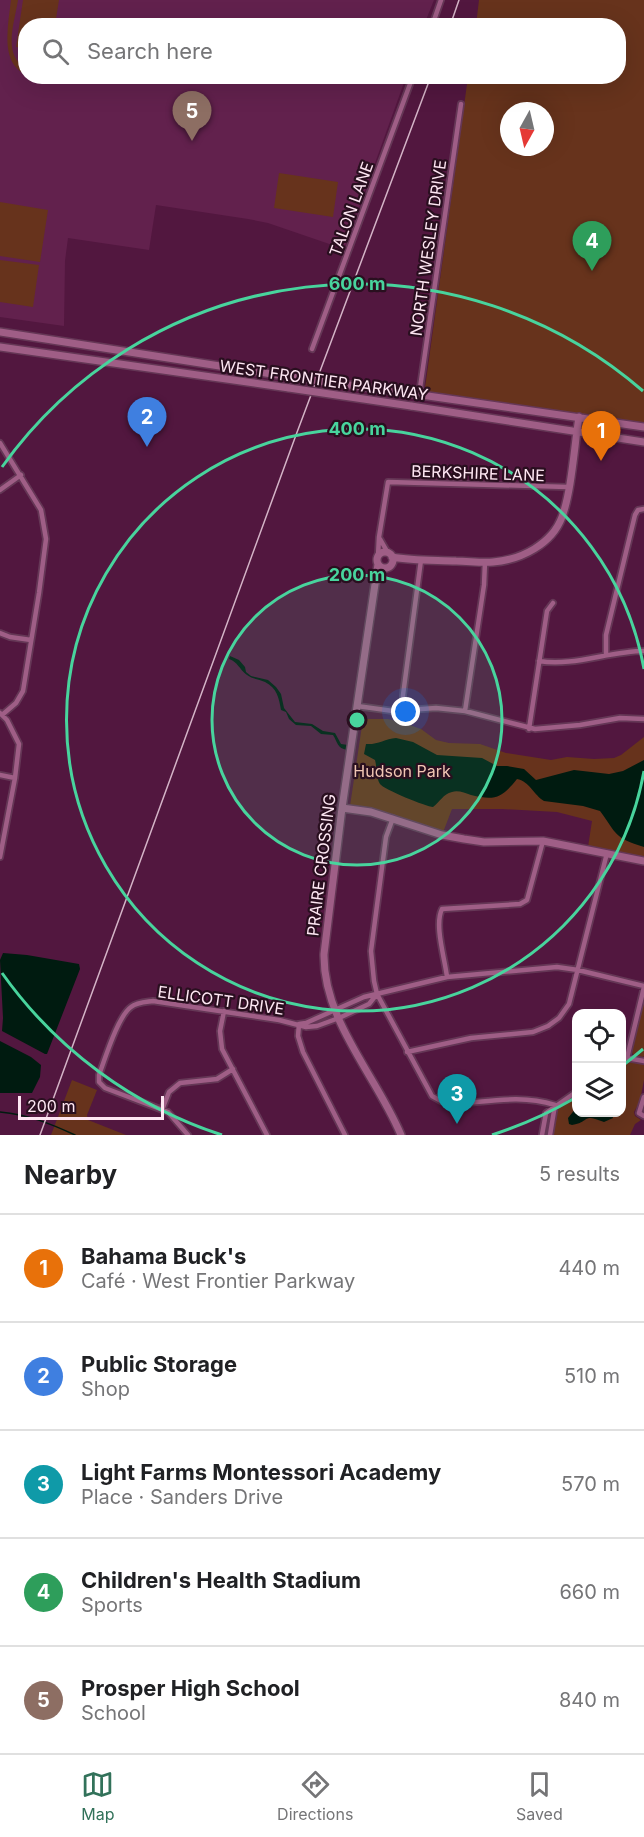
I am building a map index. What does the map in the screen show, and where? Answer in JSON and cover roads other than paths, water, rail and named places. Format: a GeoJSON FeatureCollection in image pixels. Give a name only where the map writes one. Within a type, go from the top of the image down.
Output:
{"type":"FeatureCollection","features":[{"type":"Feature","properties":{"kind":"street"},"geometry":{"type":"LineString","coordinates":[[435,18],[441,0]]}},
{"type":"Feature","properties":{"kind":"street","name":"TALON LANE"},"geometry":{"type":"LineString","coordinates":[[312,349],[410,84]]}},
{"type":"Feature","properties":{"kind":"street","name":"NORTH WESLEY DRIVE"},"geometry":{"type":"LineString","coordinates":[[416,395],[461,104]]}},
{"type":"Feature","properties":{"kind":"street","name":"WEST FRONTIER PARKWAY"},"geometry":{"type":"LineString","coordinates":[[0,333],[644,427]]}},
{"type":"Feature","properties":{"kind":"street","name":"WEST FRONTIER PARKWAY"},"geometry":{"type":"LineString","coordinates":[[0,347],[644,442]]}},
{"type":"Feature","properties":{"kind":"street"},"geometry":{"type":"LineString","coordinates":[[385,560],[485,562],[513,560],[546,540],[561,519],[579,417]]}},
{"type":"Feature","properties":{"kind":"street"},"geometry":{"type":"LineString","coordinates":[[0,443],[41,510],[46,539],[23,691],[16,703],[1,714],[7,720],[19,744],[0,857]]}},
{"type":"Feature","properties":{"kind":"street"},"geometry":{"type":"LineString","coordinates":[[0,490],[21,475]]}},
{"type":"Feature","properties":{"kind":"street","name":"BERKSHIRE LANE"},"geometry":{"type":"LineString","coordinates":[[379,537],[388,482],[568,488]]}},
{"type":"Feature","properties":{"kind":"street"},"geometry":{"type":"LineString","coordinates":[[606,655],[606,635],[635,515],[641,510]]}},
{"type":"Feature","properties":{"kind":"street"},"geometry":{"type":"LineString","coordinates":[[379,537],[385,560]]}},
{"type":"Feature","properties":{"kind":"street"},"geometry":{"type":"LineString","coordinates":[[379,537],[385,560]]}},
{"type":"Feature","properties":{"kind":"street","name":"PRAIRE CROSSING"},"geometry":{"type":"LineString","coordinates":[[385,560],[375,582],[342,808],[324,970],[335,1011],[401,1135]]}},
{"type":"Feature","properties":{"kind":"street"},"geometry":{"type":"LineString","coordinates":[[403,711],[403,695],[421,560]]}},
{"type":"Feature","properties":{"kind":"street"},"geometry":{"type":"LineString","coordinates":[[465,711],[484,585],[485,562]]}},
{"type":"Feature","properties":{"kind":"street"},"geometry":{"type":"LineString","coordinates":[[529,729],[547,611],[553,603]]}},
{"type":"Feature","properties":{"kind":"street"},"geometry":{"type":"LineString","coordinates":[[0,633],[31,640]]}},
{"type":"Feature","properties":{"kind":"street"},"geometry":{"type":"LineString","coordinates":[[539,661],[559,663],[644,651]]}},
{"type":"Feature","properties":{"kind":"street"},"geometry":{"type":"LineString","coordinates":[[357,706],[403,711],[436,708],[465,711],[493,717],[529,729],[559,728],[621,718],[644,719]]}},
{"type":"Feature","properties":{"kind":"street"},"geometry":{"type":"LineString","coordinates":[[0,774],[15,778]]}},
{"type":"Feature","properties":{"kind":"street"},"geometry":{"type":"LineString","coordinates":[[342,808],[371,812],[442,835],[464,839],[484,842],[543,841],[644,861]]}},
{"type":"Feature","properties":{"kind":"street"},"geometry":{"type":"LineString","coordinates":[[393,818],[386,837],[371,951],[377,994],[407,1052],[432,1096],[441,1101],[452,1104],[522,1098],[555,1106]]}},
{"type":"Feature","properties":{"kind":"street"},"geometry":{"type":"LineString","coordinates":[[447,977],[439,926],[442,909],[520,903],[527,900],[543,841]]}},
{"type":"Feature","properties":{"kind":"street"},"geometry":{"type":"LineString","coordinates":[[407,1052],[471,1038],[533,1032],[548,1026],[559,1017],[569,1004],[607,853]]}},
{"type":"Feature","properties":{"kind":"street","name":"ELLICOTT DRIVE"},"geometry":{"type":"LineString","coordinates":[[299,1024],[364,998],[447,977],[557,967],[644,986]]}},
{"type":"Feature","properties":{"kind":"street"},"geometry":{"type":"LineString","coordinates":[[626,1051],[644,986]]}},
{"type":"Feature","properties":{"kind":"street","name":"ELLICOTT DRIVE"},"geometry":{"type":"LineString","coordinates":[[162,1110],[105,1088],[99,1082],[99,1075],[123,1014],[131,1006],[153,1001],[224,1011],[306,1027],[317,1026],[339,1018],[369,1004],[377,994]]}},
{"type":"Feature","properties":{"kind":"street"},"geometry":{"type":"LineString","coordinates":[[224,1011],[220,1031],[222,1048],[267,1135]]}},
{"type":"Feature","properties":{"kind":"street"},"geometry":{"type":"LineString","coordinates":[[299,1024],[298,1036],[303,1052],[345,1135]]}},
{"type":"Feature","properties":{"kind":"street"},"geometry":{"type":"LineString","coordinates":[[626,1058],[644,1060]]}},
{"type":"Feature","properties":{"kind":"street"},"geometry":{"type":"LineString","coordinates":[[188,1135],[168,1112],[162,1110],[169,1092],[180,1083],[217,1079],[233,1069]]}},
{"type":"Feature","properties":{"kind":"street"},"geometry":{"type":"LineString","coordinates":[[542,1135],[546,1113],[572,1095]]}},
{"type":"Feature","properties":{"kind":"street"},"geometry":{"type":"LineString","coordinates":[[641,1114],[644,1097]]}},
{"type":"Feature","properties":{"kind":"street"},"geometry":{"type":"LineString","coordinates":[[550,1135],[555,1106]]}},
{"type":"Feature","properties":{"kind":"waterway"},"geometry":{"type":"LineString","coordinates":[[0,1112],[39,1120],[75,1135]]}},
{"type":"Feature","properties":{"kind":"railway"},"geometry":{"type":"LineString","coordinates":[[453,18],[459,0]]}},
{"type":"Feature","properties":{"kind":"railway"},"geometry":{"type":"LineString","coordinates":[[40,1135],[296,435],[428,84]]}},
{"type":"Feature","properties":{"kind":"place","name":"Prosper High School"},"geometry":{"type":"Point","coordinates":[192,141]}},
{"type":"Feature","properties":{"kind":"place","name":"Children's Health Stadium"},"geometry":{"type":"Point","coordinates":[592,271]}},
{"type":"Feature","properties":{"kind":"place","name":"Public Storage"},"geometry":{"type":"Point","coordinates":[147,447]}},
{"type":"Feature","properties":{"kind":"place","name":"Bahama Buck's"},"geometry":{"type":"Point","coordinates":[601,461]}},
{"type":"Feature","properties":{"kind":"place","name":"Light Farms Montessori Academy"},"geometry":{"type":"Point","coordinates":[457,1124]}},
{"type":"Feature","properties":{"kind":"park label","name":"Hudson Park"},"geometry":{"type":"Point","coordinates":[402,771]}}]}
